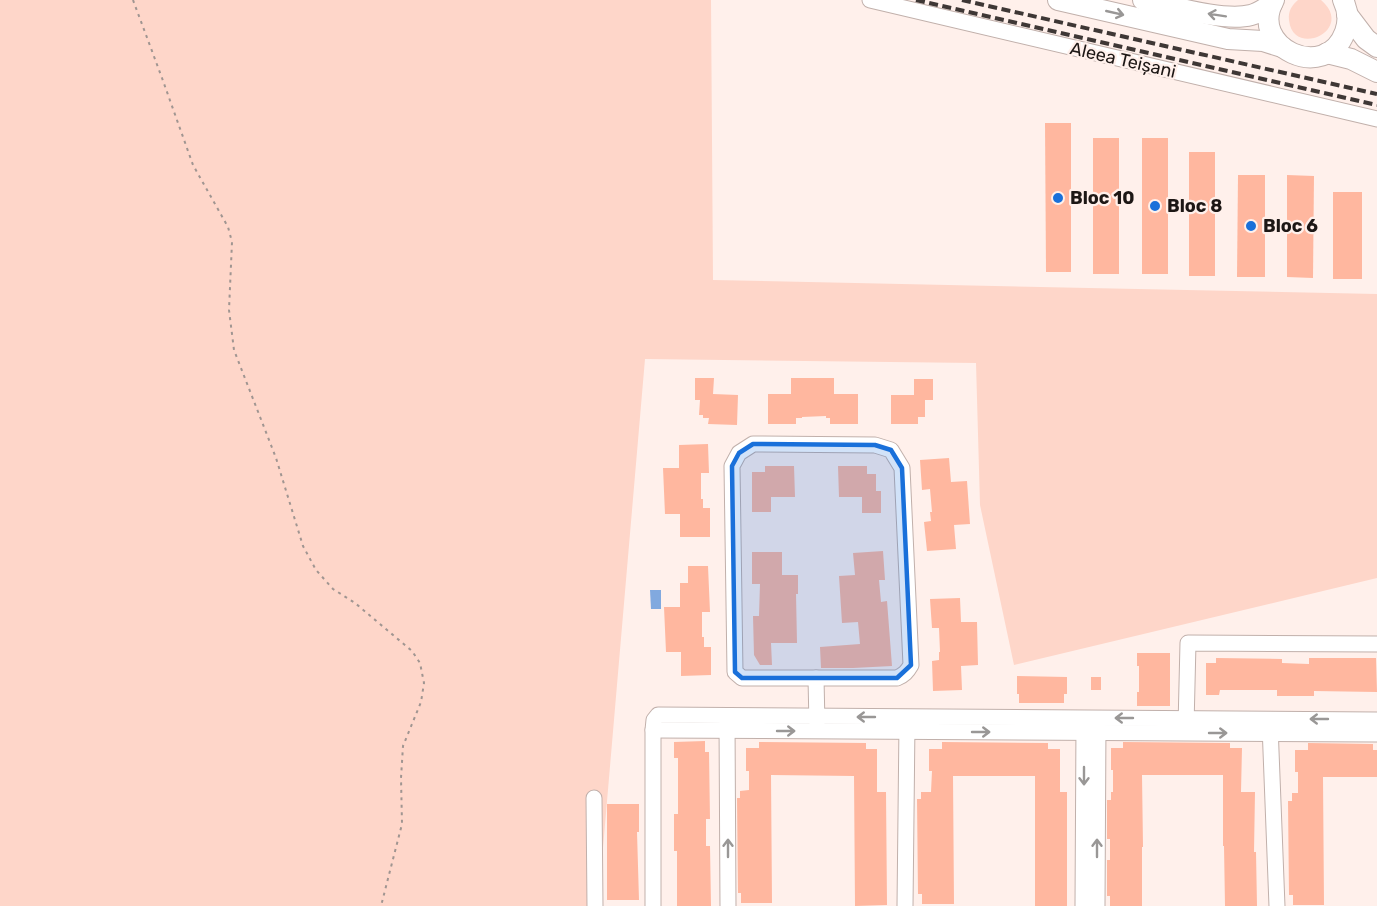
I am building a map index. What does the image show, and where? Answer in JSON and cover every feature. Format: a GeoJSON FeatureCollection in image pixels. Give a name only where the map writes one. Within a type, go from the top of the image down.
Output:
{"type":"FeatureCollection","features":[{"type":"Feature","properties":{"kind":"main road"},"geometry":{"type":"LineString","coordinates":[[1058,0],[1227,39],[1263,41],[1282,47]]}},
{"type":"Feature","properties":{"kind":"main road"},"geometry":{"type":"LineString","coordinates":[[1143,0],[1222,17],[1251,15],[1263,10],[1273,2]]}},
{"type":"Feature","properties":{"kind":"main road"},"geometry":{"type":"LineString","coordinates":[[1273,2],[1269,13],[1271,32],[1275,40],[1290,53],[1308,58],[1327,53],[1343,37],[1347,26],[1344,4]]}},
{"type":"Feature","properties":{"kind":"main road"},"geometry":{"type":"LineString","coordinates":[[1344,4],[1366,39],[1377,47]]}},
{"type":"Feature","properties":{"kind":"main road"},"geometry":{"type":"LineString","coordinates":[[1327,53],[1351,59],[1377,72]]}},
{"type":"Feature","properties":{"kind":"street","name":"Aleea Teișani"},"geometry":{"type":"LineString","coordinates":[[870,0],[1377,119]]}},
{"type":"Feature","properties":{"kind":"street"},"geometry":{"type":"LineString","coordinates":[[753,444],[875,445],[891,450],[902,468],[911,665],[906,673],[897,678],[816,678],[742,678],[734,670],[732,466],[739,453],[753,444]]}},
{"type":"Feature","properties":{"kind":"street"},"geometry":{"type":"LineString","coordinates":[[1186,726],[1188,643],[1377,644]]}},
{"type":"Feature","properties":{"kind":"street"},"geometry":{"type":"LineString","coordinates":[[816,678],[817,724]]}},
{"type":"Feature","properties":{"kind":"street"},"geometry":{"type":"LineString","coordinates":[[653,906],[653,730],[654,720],[658,715],[727,723],[817,724],[1270,726],[1377,720]]}},
{"type":"Feature","properties":{"kind":"street"},"geometry":{"type":"LineString","coordinates":[[653,730],[727,723]]}},
{"type":"Feature","properties":{"kind":"street"},"geometry":{"type":"LineString","coordinates":[[727,723],[728,906]]}},
{"type":"Feature","properties":{"kind":"street"},"geometry":{"type":"LineString","coordinates":[[905,906],[907,724]]}},
{"type":"Feature","properties":{"kind":"street"},"geometry":{"type":"LineString","coordinates":[[1083,906],[1091,725]]}},
{"type":"Feature","properties":{"kind":"street"},"geometry":{"type":"LineString","coordinates":[[1091,725],[1097,906]]}},
{"type":"Feature","properties":{"kind":"street"},"geometry":{"type":"LineString","coordinates":[[1270,726],[1377,734]]}},
{"type":"Feature","properties":{"kind":"street"},"geometry":{"type":"LineString","coordinates":[[1270,726],[1277,906]]}},
{"type":"Feature","properties":{"kind":"street"},"geometry":{"type":"LineString","coordinates":[[594,798],[595,906]]}},
{"type":"Feature","properties":{"kind":"path"},"geometry":{"type":"LineString","coordinates":[[133,0],[193,165],[228,228],[232,242],[229,310],[234,350],[276,458],[303,546],[316,570],[333,588],[355,603],[412,651],[420,663],[424,683],[421,702],[403,746],[402,824],[381,906]]}},
{"type":"Feature","properties":{"kind":"highlighted area"},"geometry":{"type":"Polygon","coordinates":[[[753,444],[875,445],[891,450],[902,468],[911,665],[897,678],[742,678],[735,672],[732,466],[739,453],[753,444]]]}},
{"type":"Feature","properties":{"kind":"shaded area"},"geometry":{"type":"Polygon","coordinates":[[[0,0],[711,0],[713,280],[1377,294],[1377,578],[1014,665],[980,505],[976,363],[645,359],[598,906],[0,906],[0,0]]]}},
{"type":"Feature","properties":{"kind":"shaded area"},"geometry":{"type":"Polygon","coordinates":[[[1298,0],[1321,0],[1330,11],[1331,21],[1327,30],[1320,36],[1310,39],[1301,38],[1293,32],[1289,14],[1292,6],[1298,0]]]}},
{"type":"Feature","properties":{"kind":"water"},"geometry":{"type":"Polygon","coordinates":[[[650,590],[661,590],[661,609],[651,609],[650,590]]]}},
{"type":"Feature","properties":{"kind":"building","name":"Bloc 10"},"geometry":{"type":"Polygon","coordinates":[[[1045,123],[1071,123],[1071,272],[1046,272],[1045,123]]]}},
{"type":"Feature","properties":{"kind":"building"},"geometry":{"type":"Polygon","coordinates":[[[1093,138],[1119,138],[1119,274],[1093,274],[1093,138]]]}},
{"type":"Feature","properties":{"kind":"building","name":"Bloc 8"},"geometry":{"type":"Polygon","coordinates":[[[1142,138],[1168,138],[1168,274],[1142,274],[1142,138]]]}},
{"type":"Feature","properties":{"kind":"building"},"geometry":{"type":"Polygon","coordinates":[[[1189,152],[1215,152],[1215,276],[1189,276],[1189,152]]]}},
{"type":"Feature","properties":{"kind":"building","name":"Bloc 6"},"geometry":{"type":"Polygon","coordinates":[[[1238,175],[1265,175],[1265,277],[1237,277],[1238,175]]]}},
{"type":"Feature","properties":{"kind":"building"},"geometry":{"type":"Polygon","coordinates":[[[1287,175],[1314,176],[1313,278],[1287,277],[1287,175]]]}},
{"type":"Feature","properties":{"kind":"building"},"geometry":{"type":"Polygon","coordinates":[[[1333,192],[1362,192],[1362,279],[1333,279],[1333,192]]]}},
{"type":"Feature","properties":{"kind":"building"},"geometry":{"type":"Polygon","coordinates":[[[695,378],[714,378],[713,394],[738,395],[737,425],[708,424],[709,418],[699,415],[700,400],[695,400],[695,378]]]}},
{"type":"Feature","properties":{"kind":"building"},"geometry":{"type":"Polygon","coordinates":[[[791,378],[834,378],[834,394],[858,394],[858,424],[830,424],[830,418],[826,416],[796,418],[796,424],[768,424],[768,394],[791,394],[791,378]]]}},
{"type":"Feature","properties":{"kind":"building"},"geometry":{"type":"Polygon","coordinates":[[[914,379],[933,379],[933,400],[925,400],[925,417],[918,417],[918,424],[891,424],[891,395],[914,395],[914,379]]]}},
{"type":"Feature","properties":{"kind":"building"},"geometry":{"type":"Polygon","coordinates":[[[708,444],[709,473],[701,473],[701,499],[703,499],[703,508],[710,508],[710,537],[680,537],[680,514],[665,514],[663,468],[679,468],[679,445],[708,444]]]}},
{"type":"Feature","properties":{"kind":"building"},"geometry":{"type":"Polygon","coordinates":[[[949,458],[951,482],[967,481],[970,524],[954,525],[956,549],[927,551],[924,522],[931,521],[930,512],[932,512],[930,489],[922,490],[920,460],[949,458]]]}},
{"type":"Feature","properties":{"kind":"building"},"geometry":{"type":"Polygon","coordinates":[[[765,466],[794,466],[795,497],[771,497],[771,512],[752,512],[752,472],[765,472],[765,466]]]}},
{"type":"Feature","properties":{"kind":"building"},"geometry":{"type":"Polygon","coordinates":[[[838,466],[867,466],[867,474],[876,474],[876,491],[881,491],[881,513],[862,513],[862,497],[839,497],[838,466]]]}},
{"type":"Feature","properties":{"kind":"building"},"geometry":{"type":"Polygon","coordinates":[[[883,551],[885,580],[879,580],[881,602],[887,601],[892,666],[821,668],[820,647],[860,644],[858,622],[842,623],[839,576],[855,575],[853,553],[883,551]]]}},
{"type":"Feature","properties":{"kind":"building"},"geometry":{"type":"Polygon","coordinates":[[[752,552],[782,552],[782,575],[798,575],[797,643],[771,643],[772,665],[760,665],[754,655],[753,616],[759,616],[760,584],[752,584],[752,552]]]}},
{"type":"Feature","properties":{"kind":"building"},"geometry":{"type":"Polygon","coordinates":[[[688,566],[708,566],[710,612],[702,612],[702,637],[704,637],[704,647],[711,647],[711,675],[681,676],[681,652],[666,652],[664,607],[680,607],[680,583],[688,583],[688,566]]]}},
{"type":"Feature","properties":{"kind":"building"},"geometry":{"type":"Polygon","coordinates":[[[960,598],[961,622],[977,622],[978,665],[961,666],[962,690],[933,691],[932,661],[939,660],[940,652],[939,628],[932,628],[930,599],[960,598]]]}},
{"type":"Feature","properties":{"kind":"building"},"geometry":{"type":"Polygon","coordinates":[[[1137,653],[1170,653],[1170,706],[1137,706],[1139,666],[1137,666],[1137,653]]]}},
{"type":"Feature","properties":{"kind":"building"},"geometry":{"type":"Polygon","coordinates":[[[1216,658],[1282,659],[1282,663],[1309,664],[1309,658],[1376,658],[1377,692],[1314,691],[1314,696],[1277,696],[1277,690],[1220,690],[1219,695],[1206,695],[1206,663],[1216,663],[1216,658]]]}},
{"type":"Feature","properties":{"kind":"building"},"geometry":{"type":"Polygon","coordinates":[[[1017,676],[1067,677],[1067,694],[1064,694],[1064,703],[1019,703],[1017,676]]]}},
{"type":"Feature","properties":{"kind":"building"},"geometry":{"type":"Polygon","coordinates":[[[1091,677],[1101,677],[1101,690],[1091,690],[1091,677]]]}},
{"type":"Feature","properties":{"kind":"building"},"geometry":{"type":"Polygon","coordinates":[[[705,741],[705,752],[709,752],[710,819],[706,819],[706,846],[710,846],[711,906],[677,906],[674,814],[678,814],[678,758],[674,758],[674,742],[705,741]]]}},
{"type":"Feature","properties":{"kind":"building"},"geometry":{"type":"Polygon","coordinates":[[[759,742],[866,743],[866,749],[877,749],[877,792],[886,792],[887,905],[855,906],[854,776],[771,775],[772,903],[741,903],[741,893],[738,893],[737,798],[740,798],[740,791],[749,790],[746,748],[759,748],[759,742]]]}},
{"type":"Feature","properties":{"kind":"building"},"geometry":{"type":"Polygon","coordinates":[[[942,742],[1048,743],[1048,749],[1060,749],[1060,792],[1067,792],[1067,906],[1035,906],[1035,776],[953,776],[954,904],[922,904],[922,894],[918,894],[917,799],[921,799],[921,792],[931,792],[932,771],[929,771],[929,749],[942,749],[942,742]]]}},
{"type":"Feature","properties":{"kind":"building"},"geometry":{"type":"Polygon","coordinates":[[[1123,742],[1230,743],[1230,748],[1242,748],[1241,792],[1255,792],[1254,852],[1256,852],[1257,906],[1225,906],[1223,775],[1142,775],[1142,906],[1110,906],[1110,896],[1107,896],[1107,860],[1110,860],[1110,839],[1107,839],[1107,800],[1111,800],[1111,792],[1113,792],[1111,748],[1123,748],[1123,742]]]}},
{"type":"Feature","properties":{"kind":"building"},"geometry":{"type":"Polygon","coordinates":[[[1308,743],[1373,744],[1373,750],[1377,750],[1377,777],[1323,777],[1324,905],[1293,905],[1293,895],[1289,895],[1288,801],[1292,801],[1292,793],[1298,793],[1295,750],[1308,750],[1308,743]]]}},
{"type":"Feature","properties":{"kind":"building"},"geometry":{"type":"Polygon","coordinates":[[[607,804],[639,804],[639,832],[637,832],[639,900],[607,900],[607,804]]]}},
{"type":"Feature","properties":{"kind":"railway"},"geometry":{"type":"LineString","coordinates":[[916,0],[1377,105]]}},
{"type":"Feature","properties":{"kind":"railway"},"geometry":{"type":"LineString","coordinates":[[962,0],[1377,94]]}},
{"type":"Feature","properties":{"kind":"place","name":"Bloc 10"},"geometry":{"type":"Point","coordinates":[1058,198]}},
{"type":"Feature","properties":{"kind":"place","name":"Bloc 8"},"geometry":{"type":"Point","coordinates":[1155,206]}},
{"type":"Feature","properties":{"kind":"place","name":"Bloc 6"},"geometry":{"type":"Point","coordinates":[1251,226]}}]}
